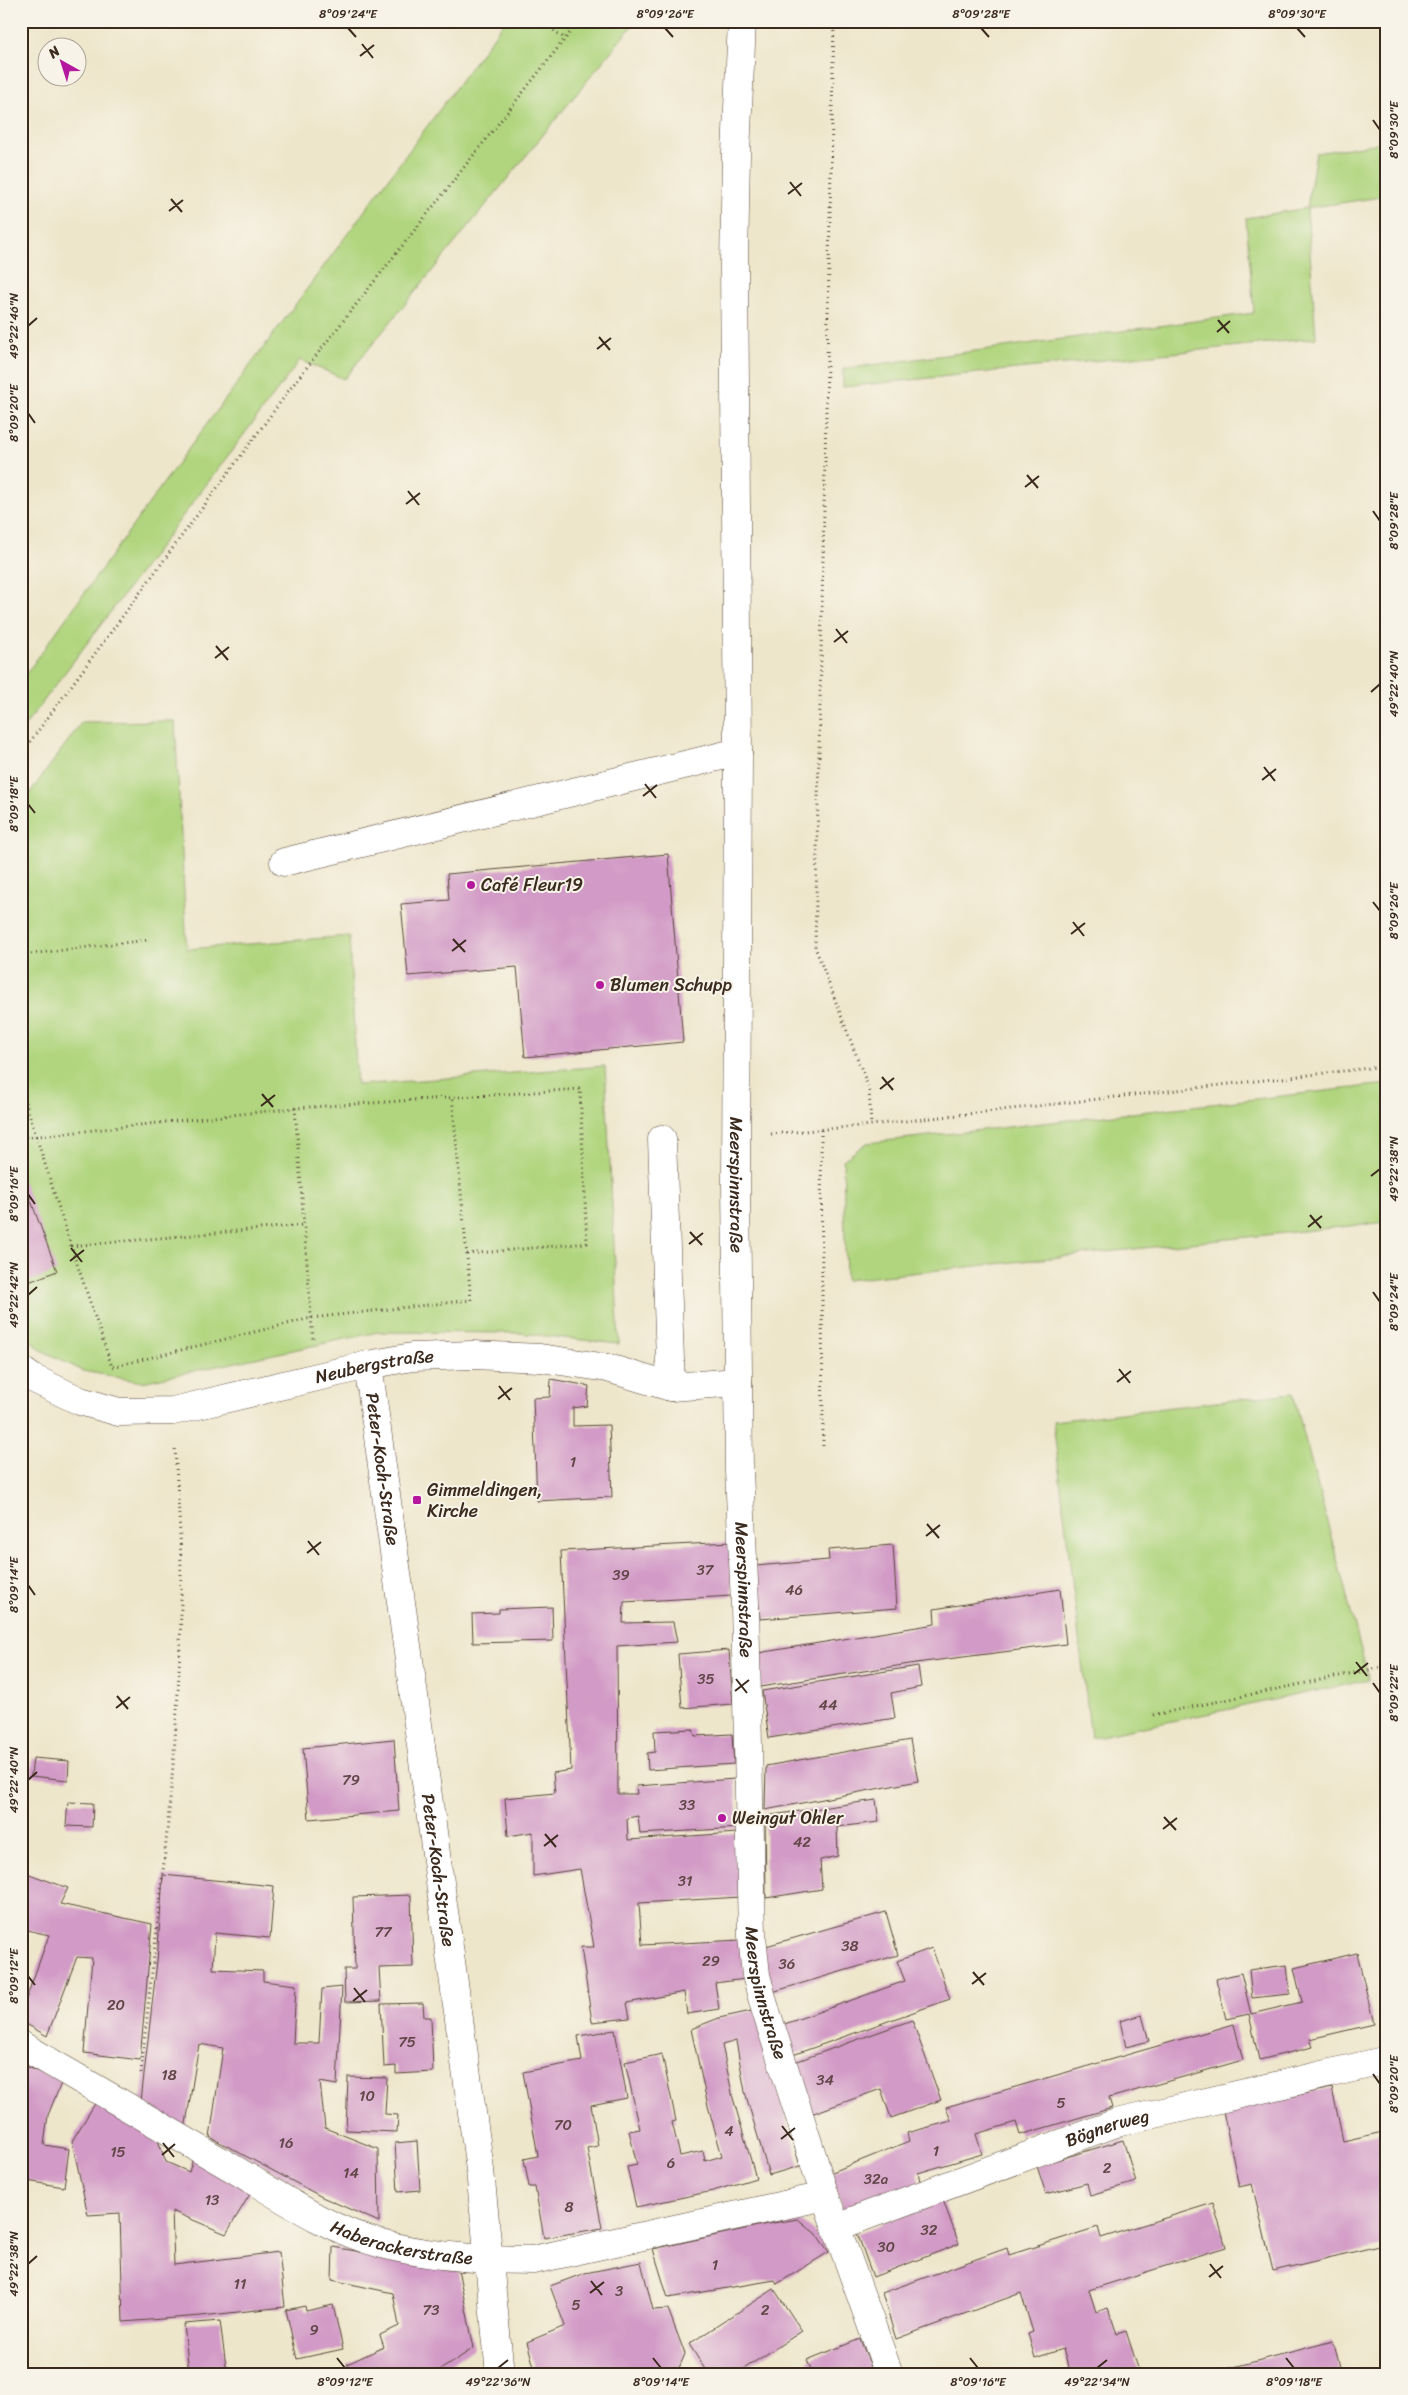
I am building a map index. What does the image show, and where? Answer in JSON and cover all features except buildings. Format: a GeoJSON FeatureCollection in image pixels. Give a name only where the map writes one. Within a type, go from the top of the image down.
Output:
{"type":"FeatureCollection","features":[{"type":"Feature","properties":{"kind":"street","name":"Meerspinnstraße"},"geometry":{"type":"LineString","coordinates":[[742,21],[736,154],[734,265],[738,752],[736,1138],[738,1471],[745,1604],[752,1936],[756,1975],[764,2004],[825,2196],[889,2374]]}},
{"type":"Feature","properties":{"kind":"street"},"geometry":{"type":"LineString","coordinates":[[284,862],[738,752]]}},
{"type":"Feature","properties":{"kind":"street"},"geometry":{"type":"LineString","coordinates":[[662,1139],[671,1387]]}},
{"type":"Feature","properties":{"kind":"street","name":"Neubergstraße"},"geometry":{"type":"LineString","coordinates":[[21,1370],[32,1378],[88,1403],[119,1412],[173,1411],[368,1365],[412,1357],[472,1354],[540,1358],[608,1368],[671,1387],[738,1382]]}},
{"type":"Feature","properties":{"kind":"street","name":"Peter-Koch-Straße"},"geometry":{"type":"LineString","coordinates":[[368,1365],[480,2170],[490,2260],[497,2372]]}},
{"type":"Feature","properties":{"kind":"street","name":"Haberackerstraße"},"geometry":{"type":"LineString","coordinates":[[21,2045],[295,2205],[350,2232],[382,2244],[422,2253],[490,2260],[533,2260],[825,2196]]}},
{"type":"Feature","properties":{"kind":"street","name":"Bögnerweg"},"geometry":{"type":"LineString","coordinates":[[836,2227],[1116,2123],[1387,2060]]}},
{"type":"Feature","properties":{"kind":"path"},"geometry":{"type":"LineString","coordinates":[[542,21],[564,38]]}},
{"type":"Feature","properties":{"kind":"path"},"geometry":{"type":"LineString","coordinates":[[21,754],[296,380],[579,21]]}},
{"type":"Feature","properties":{"kind":"path"},"geometry":{"type":"LineString","coordinates":[[834,21],[815,946],[869,1089],[871,1125]]}},
{"type":"Feature","properties":{"kind":"path"},"geometry":{"type":"LineString","coordinates":[[21,955],[148,940]]}},
{"type":"Feature","properties":{"kind":"path"},"geometry":{"type":"LineString","coordinates":[[736,1138],[871,1125],[1387,1066]]}},
{"type":"Feature","properties":{"kind":"path"},"geometry":{"type":"LineString","coordinates":[[21,1138],[295,1108],[452,1096],[580,1089],[587,1243],[467,1254]]}},
{"type":"Feature","properties":{"kind":"path"},"geometry":{"type":"LineString","coordinates":[[21,1101],[25,1101],[112,1367],[310,1318],[472,1300],[452,1096]]}},
{"type":"Feature","properties":{"kind":"path"},"geometry":{"type":"LineString","coordinates":[[295,1108],[310,1318],[318,1376]]}},
{"type":"Feature","properties":{"kind":"path"},"geometry":{"type":"LineString","coordinates":[[821,1130],[823,1448]]}},
{"type":"Feature","properties":{"kind":"path"},"geometry":{"type":"LineString","coordinates":[[71,1246],[304,1225]]}},
{"type":"Feature","properties":{"kind":"path"},"geometry":{"type":"LineString","coordinates":[[136,2112],[169,1798],[178,1682],[181,1574],[173,1411]]}},
{"type":"Feature","properties":{"kind":"path"},"geometry":{"type":"LineString","coordinates":[[1153,1715],[1387,1666]]}},
{"type":"Feature","properties":{"kind":"green space"},"geometry":{"type":"Polygon","coordinates":[[[505,21],[636,21],[344,379],[300,360],[21,731],[21,681],[173,470],[505,21]]]}},
{"type":"Feature","properties":{"kind":"green space"},"geometry":{"type":"Polygon","coordinates":[[[1387,142],[1387,196],[1307,208],[1316,153],[1387,142]]]}},
{"type":"Feature","properties":{"kind":"green space"},"geometry":{"type":"Polygon","coordinates":[[[1307,208],[1316,338],[843,387],[843,369],[1254,313],[1246,218],[1307,208]]]}},
{"type":"Feature","properties":{"kind":"green space"},"geometry":{"type":"Polygon","coordinates":[[[175,721],[187,949],[349,936],[357,1085],[605,1066],[619,1344],[519,1333],[378,1332],[142,1382],[83,1371],[43,1351],[21,1332],[21,805],[82,722],[175,721]]]}},
{"type":"Feature","properties":{"kind":"green space"},"geometry":{"type":"Polygon","coordinates":[[[1387,1084],[1387,1222],[846,1280],[843,1160],[867,1143],[1387,1084]]]}},
{"type":"Feature","properties":{"kind":"green space"},"geometry":{"type":"Polygon","coordinates":[[[1293,1393],[1369,1680],[1091,1738],[1053,1421],[1293,1393]]]}},
{"type":"Feature","properties":{"kind":"place","name":"Café Fleur19"},"geometry":{"type":"Point","coordinates":[471,885]}},
{"type":"Feature","properties":{"kind":"place","name":"Blumen Schupp"},"geometry":{"type":"Point","coordinates":[600,985]}},
{"type":"Feature","properties":{"kind":"place","name":"Gimmeldingen, Kirche"},"geometry":{"type":"Point","coordinates":[417,1500]}},
{"type":"Feature","properties":{"kind":"place","name":"Weingut Ohler"},"geometry":{"type":"Point","coordinates":[722,1818]}}]}
